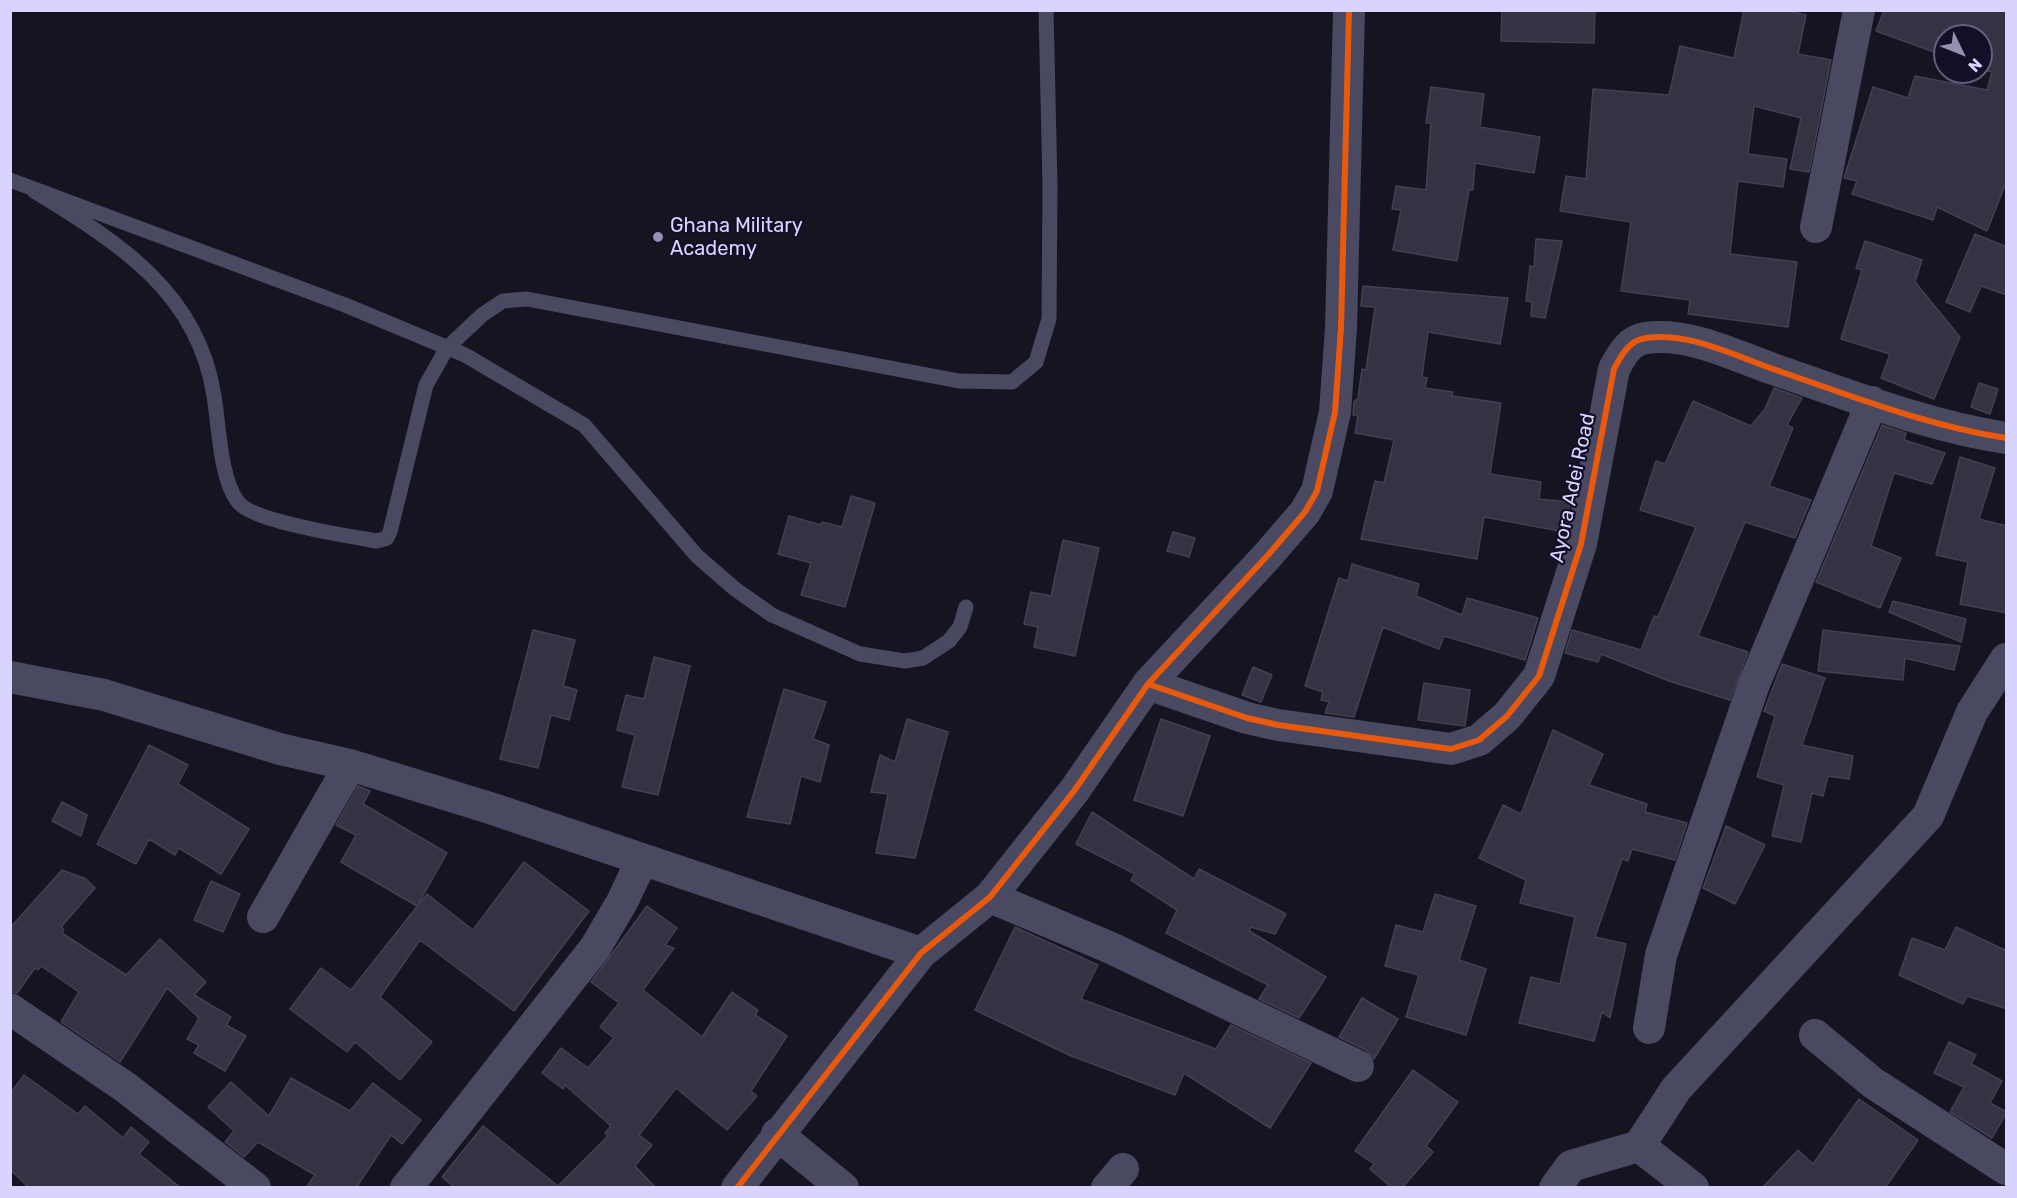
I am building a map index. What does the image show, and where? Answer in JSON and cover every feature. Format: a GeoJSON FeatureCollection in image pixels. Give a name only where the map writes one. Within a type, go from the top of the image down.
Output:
{"type":"FeatureCollection","features":[{"type":"Feature","properties":{"kind":"street"},"geometry":{"type":"LineString","coordinates":[[737,1188],[921,953],[990,897],[1074,791],[1148,684],[1305,512],[1317,492],[1323,475],[1335,412],[1341,327],[1349,10]]}},
{"type":"Feature","properties":{"kind":"street"},"geometry":{"type":"LineString","coordinates":[[1816,227],[1859,10]]}},
{"type":"Feature","properties":{"kind":"street","name":"Ayora Adei Road"},"geometry":{"type":"LineString","coordinates":[[1148,684],[1246,718],[1278,726],[1451,749],[1479,740],[1507,716],[1539,676],[1581,544],[1614,369],[1624,350],[1643,338],[1680,337],[1872,402],[1978,434],[2007,438]]}},
{"type":"Feature","properties":{"kind":"street"},"geometry":{"type":"LineString","coordinates":[[1649,1028],[1661,955],[1754,684],[1872,402]]}},
{"type":"Feature","properties":{"kind":"street"},"geometry":{"type":"LineString","coordinates":[[1555,1188],[1571,1166],[1639,1146],[1676,1089],[1928,816],[1972,712],[2007,659]]}},
{"type":"Feature","properties":{"kind":"street"},"geometry":{"type":"LineString","coordinates":[[10,677],[104,695],[280,749],[350,765],[490,808],[921,953]]}},
{"type":"Feature","properties":{"kind":"street"},"geometry":{"type":"LineString","coordinates":[[263,917],[350,765]]}},
{"type":"Feature","properties":{"kind":"street"},"geometry":{"type":"LineString","coordinates":[[406,1188],[595,948],[622,902],[642,860]]}},
{"type":"Feature","properties":{"kind":"street"},"geometry":{"type":"LineString","coordinates":[[990,897],[1111,948],[1358,1066]]}},
{"type":"Feature","properties":{"kind":"street"},"geometry":{"type":"LineString","coordinates":[[10,1010],[125,1087],[255,1188]]}},
{"type":"Feature","properties":{"kind":"street"},"geometry":{"type":"LineString","coordinates":[[1815,1035],[1873,1083],[2007,1169]]}},
{"type":"Feature","properties":{"kind":"street"},"geometry":{"type":"LineString","coordinates":[[777,1134],[843,1188]]}},
{"type":"Feature","properties":{"kind":"street"},"geometry":{"type":"LineString","coordinates":[[1639,1146],[1693,1188]]}},
{"type":"Feature","properties":{"kind":"lane"},"geometry":{"type":"LineString","coordinates":[[34,191],[101,232],[138,261],[166,289],[188,321],[210,369],[228,485],[238,503],[250,512],[377,541],[387,538],[394,518],[426,384],[447,348],[482,315],[503,301],[527,299],[959,381],[1012,382],[1036,362],[1049,319],[1050,186],[1046,10]]}},
{"type":"Feature","properties":{"kind":"lane"},"geometry":{"type":"LineString","coordinates":[[10,180],[34,191],[345,305],[465,355],[584,425],[697,556],[735,589],[772,615],[860,654],[905,661],[923,658],[949,641],[960,627],[966,607]]}},
{"type":"Feature","properties":{"kind":"building"},"geometry":{"type":"Polygon","coordinates":[[[1502,10],[1595,10],[1594,43],[1501,41],[1502,10]]]}},
{"type":"Feature","properties":{"kind":"building"},"geometry":{"type":"Polygon","coordinates":[[[1744,10],[1783,10],[1806,15],[1798,54],[1831,60],[1809,172],[1790,169],[1801,118],[1754,106],[1748,154],[1787,159],[1783,187],[1738,181],[1730,254],[1797,262],[1788,327],[1688,314],[1690,300],[1621,291],[1631,222],[1560,211],[1566,176],[1586,179],[1593,89],[1669,95],[1680,46],[1734,58],[1744,10]]]}},
{"type":"Feature","properties":{"kind":"building"},"geometry":{"type":"Polygon","coordinates":[[[1884,10],[2007,10],[2007,180],[1987,231],[1937,207],[1933,220],[1852,194],[1857,181],[1844,178],[1873,87],[1908,98],[1915,76],[1933,80],[1933,84],[1956,84],[1987,90],[1989,84],[1993,84],[1993,24],[1933,24],[1933,52],[1876,31],[1884,10]]]}},
{"type":"Feature","properties":{"kind":"building"},"geometry":{"type":"Polygon","coordinates":[[[1431,87],[1484,94],[1480,127],[1540,137],[1534,173],[1475,163],[1473,190],[1469,190],[1457,261],[1393,250],[1401,210],[1392,209],[1396,186],[1426,190],[1431,123],[1426,123],[1431,87]]]}},
{"type":"Feature","properties":{"kind":"building"},"geometry":{"type":"Polygon","coordinates":[[[1975,234],[2007,247],[2007,295],[1981,286],[1970,312],[1946,302],[1975,234]]]}},
{"type":"Feature","properties":{"kind":"building"},"geometry":{"type":"Polygon","coordinates":[[[1536,239],[1562,241],[1545,318],[1531,316],[1532,302],[1526,301],[1530,266],[1534,267],[1536,239]]]}},
{"type":"Feature","properties":{"kind":"building"},"geometry":{"type":"Polygon","coordinates":[[[1865,241],[1922,260],[1915,282],[1960,337],[1934,399],[1881,378],[1890,354],[1841,339],[1862,270],[1856,268],[1865,241]]]}},
{"type":"Feature","properties":{"kind":"building"},"geometry":{"type":"Polygon","coordinates":[[[1363,286],[1508,298],[1500,344],[1428,332],[1422,377],[1427,378],[1425,388],[1453,392],[1452,396],[1501,403],[1490,474],[1541,482],[1539,499],[1570,502],[1565,532],[1484,517],[1477,559],[1361,539],[1375,481],[1384,483],[1394,440],[1355,433],[1358,416],[1353,415],[1354,402],[1358,398],[1362,369],[1366,370],[1375,307],[1361,306],[1363,286]]]}},
{"type":"Feature","properties":{"kind":"building"},"geometry":{"type":"Polygon","coordinates":[[[1979,383],[1998,389],[1990,414],[1971,407],[1979,383]]]}},
{"type":"Feature","properties":{"kind":"building"},"geometry":{"type":"Polygon","coordinates":[[[1774,388],[1802,398],[1787,425],[1793,428],[1769,486],[1811,500],[1795,538],[1745,522],[1698,636],[1748,652],[1730,700],[1669,681],[1601,654],[1598,662],[1565,653],[1572,630],[1641,650],[1654,616],[1658,617],[1696,527],[1640,510],[1656,461],[1665,464],[1693,401],[1751,426],[1765,409],[1774,388]]]}},
{"type":"Feature","properties":{"kind":"building"},"geometry":{"type":"Polygon","coordinates":[[[1882,425],[1906,433],[1904,440],[1945,453],[1932,484],[1894,473],[1871,546],[1901,558],[1880,608],[1816,582],[1882,425]]]}},
{"type":"Feature","properties":{"kind":"building"},"geometry":{"type":"Polygon","coordinates":[[[1960,457],[1995,468],[1979,519],[2007,526],[2007,613],[1960,604],[1968,562],[1936,555],[1960,457]]]}},
{"type":"Feature","properties":{"kind":"building"},"geometry":{"type":"Polygon","coordinates":[[[851,496],[875,503],[845,607],[801,595],[811,563],[778,554],[789,516],[821,525],[822,522],[842,527],[851,496]]]}},
{"type":"Feature","properties":{"kind":"building"},"geometry":{"type":"Polygon","coordinates":[[[1173,532],[1195,538],[1189,557],[1167,551],[1173,532]]]}},
{"type":"Feature","properties":{"kind":"building"},"geometry":{"type":"Polygon","coordinates":[[[1063,540],[1099,548],[1075,656],[1034,647],[1038,627],[1024,624],[1031,592],[1051,596],[1063,540]]]}},
{"type":"Feature","properties":{"kind":"building"},"geometry":{"type":"Polygon","coordinates":[[[1352,564],[1419,584],[1416,596],[1462,615],[1467,598],[1538,618],[1525,660],[1444,636],[1439,649],[1383,627],[1354,717],[1325,713],[1329,702],[1321,700],[1323,692],[1305,686],[1339,578],[1348,581],[1352,564]]]}},
{"type":"Feature","properties":{"kind":"building"},"geometry":{"type":"Polygon","coordinates":[[[1893,601],[1966,619],[1961,642],[1889,612],[1893,601]]]}},
{"type":"Feature","properties":{"kind":"building"},"geometry":{"type":"Polygon","coordinates":[[[533,630],[575,640],[563,686],[577,690],[569,720],[551,715],[538,768],[500,759],[533,630]]]}},
{"type":"Feature","properties":{"kind":"building"},"geometry":{"type":"Polygon","coordinates":[[[1823,630],[1960,646],[1954,670],[1905,658],[1903,680],[1818,671],[1823,630]]]}},
{"type":"Feature","properties":{"kind":"building"},"geometry":{"type":"Polygon","coordinates":[[[654,657],[690,666],[658,795],[622,787],[635,735],[617,730],[626,695],[644,699],[654,657]]]}},
{"type":"Feature","properties":{"kind":"building"},"geometry":{"type":"Polygon","coordinates":[[[1782,664],[1825,678],[1802,745],[1853,756],[1849,779],[1828,776],[1823,796],[1812,793],[1801,842],[1772,836],[1784,785],[1757,777],[1775,716],[1764,711],[1782,664]]]}},
{"type":"Feature","properties":{"kind":"building"},"geometry":{"type":"Polygon","coordinates":[[[1253,667],[1272,675],[1261,702],[1242,695],[1253,667]]]}},
{"type":"Feature","properties":{"kind":"building"},"geometry":{"type":"Polygon","coordinates":[[[1424,683],[1470,690],[1465,726],[1418,720],[1424,683]]]}},
{"type":"Feature","properties":{"kind":"building"},"geometry":{"type":"Polygon","coordinates":[[[784,689],[826,702],[813,739],[829,745],[820,782],[801,776],[790,824],[747,817],[784,689]]]}},
{"type":"Feature","properties":{"kind":"building"},"geometry":{"type":"Polygon","coordinates":[[[907,719],[948,732],[915,858],[876,853],[888,794],[871,792],[880,755],[895,762],[907,719]]]}},
{"type":"Feature","properties":{"kind":"building"},"geometry":{"type":"Polygon","coordinates":[[[1161,719],[1210,736],[1183,816],[1134,800],[1161,719]]]}},
{"type":"Feature","properties":{"kind":"building"},"geometry":{"type":"Polygon","coordinates":[[[1553,730],[1603,754],[1589,785],[1647,804],[1645,812],[1687,823],[1675,860],[1632,849],[1628,861],[1622,859],[1595,937],[1626,944],[1610,1018],[1602,1012],[1594,1041],[1519,1023],[1531,977],[1560,984],[1575,917],[1520,903],[1526,880],[1479,858],[1503,805],[1521,814],[1553,730]]]}},
{"type":"Feature","properties":{"kind":"building"},"geometry":{"type":"Polygon","coordinates":[[[149,745],[188,765],[178,784],[249,829],[221,874],[179,848],[175,855],[149,839],[136,864],[97,844],[149,745]]]}},
{"type":"Feature","properties":{"kind":"building"},"geometry":{"type":"Polygon","coordinates":[[[358,786],[370,791],[363,804],[447,853],[417,906],[341,862],[356,835],[336,825],[358,786]]]}},
{"type":"Feature","properties":{"kind":"building"},"geometry":{"type":"Polygon","coordinates":[[[62,802],[87,815],[81,836],[52,821],[62,802]]]}},
{"type":"Feature","properties":{"kind":"building"},"geometry":{"type":"Polygon","coordinates":[[[1092,812],[1194,879],[1199,869],[1286,914],[1275,934],[1251,927],[1249,931],[1326,977],[1299,1018],[1259,999],[1268,985],[1166,933],[1177,910],[1131,880],[1135,874],[1076,844],[1092,812]]]}},
{"type":"Feature","properties":{"kind":"building"},"geometry":{"type":"Polygon","coordinates":[[[1726,826],[1765,845],[1735,904],[1703,888],[1726,826]]]}},
{"type":"Feature","properties":{"kind":"building"},"geometry":{"type":"Polygon","coordinates":[[[524,862],[589,911],[514,1011],[420,940],[380,997],[432,1042],[400,1080],[355,1042],[347,1052],[290,1009],[321,968],[351,990],[427,894],[473,930],[524,862]]]}},
{"type":"Feature","properties":{"kind":"building"},"geometry":{"type":"Polygon","coordinates":[[[62,870],[86,879],[95,888],[61,927],[64,929],[62,933],[126,975],[160,939],[206,982],[194,995],[231,1017],[226,1025],[246,1036],[225,1071],[194,1053],[199,1045],[187,1039],[199,1018],[167,988],[120,1062],[61,1022],[79,992],[41,966],[38,970],[35,968],[17,993],[10,991],[10,928],[62,870]]]}},
{"type":"Feature","properties":{"kind":"building"},"geometry":{"type":"Polygon","coordinates":[[[211,881],[240,894],[223,932],[194,920],[211,881]]]}},
{"type":"Feature","properties":{"kind":"building"},"geometry":{"type":"Polygon","coordinates":[[[1435,894],[1476,906],[1459,960],[1486,969],[1466,1035],[1406,1017],[1419,975],[1385,966],[1396,925],[1423,932],[1435,894]]]}},
{"type":"Feature","properties":{"kind":"building"},"geometry":{"type":"Polygon","coordinates":[[[647,906],[677,928],[665,945],[674,948],[643,990],[702,1037],[732,992],[758,1010],[755,1015],[787,1036],[751,1091],[757,1096],[727,1130],[676,1088],[639,1135],[652,1145],[635,1166],[656,1188],[455,1188],[442,1177],[483,1126],[558,1186],[608,1136],[605,1133],[611,1126],[565,1085],[563,1089],[542,1073],[561,1048],[588,1068],[614,1038],[600,1027],[619,1003],[591,982],[647,906]]]}},
{"type":"Feature","properties":{"kind":"building"},"geometry":{"type":"Polygon","coordinates":[[[1015,927],[1098,965],[1081,999],[1216,1049],[1231,1025],[1311,1063],[1270,1128],[1184,1073],[1175,1095],[1069,1055],[975,1010],[1015,927]]]}},
{"type":"Feature","properties":{"kind":"building"},"geometry":{"type":"Polygon","coordinates":[[[1956,927],[2007,951],[2007,1009],[1967,996],[1963,1004],[1899,975],[1912,938],[1945,950],[1956,927]]]}},
{"type":"Feature","properties":{"kind":"building"},"geometry":{"type":"Polygon","coordinates":[[[1362,998],[1398,1019],[1374,1059],[1366,1050],[1339,1037],[1362,998]]]}},
{"type":"Feature","properties":{"kind":"building"},"geometry":{"type":"Polygon","coordinates":[[[1949,1042],[1976,1055],[1971,1064],[2002,1081],[1990,1103],[2007,1112],[1992,1138],[1950,1112],[1964,1087],[1934,1073],[1949,1042]]]}},
{"type":"Feature","properties":{"kind":"building"},"geometry":{"type":"Polygon","coordinates":[[[1413,1070],[1458,1102],[1426,1146],[1433,1152],[1402,1188],[1392,1188],[1370,1169],[1374,1164],[1355,1151],[1413,1070]]]}},
{"type":"Feature","properties":{"kind":"building"},"geometry":{"type":"Polygon","coordinates":[[[24,1075],[78,1114],[85,1106],[123,1138],[131,1127],[149,1142],[139,1154],[181,1188],[29,1188],[10,1169],[10,1094],[24,1075]]]}},
{"type":"Feature","properties":{"kind":"building"},"geometry":{"type":"Polygon","coordinates":[[[291,1078],[350,1111],[373,1083],[421,1120],[402,1144],[391,1135],[356,1188],[306,1188],[315,1175],[258,1142],[244,1157],[225,1142],[234,1131],[208,1107],[231,1082],[269,1116],[291,1078]]]}},
{"type":"Feature","properties":{"kind":"building"},"geometry":{"type":"Polygon","coordinates":[[[1859,1099],[1918,1140],[1885,1188],[1762,1188],[1798,1150],[1813,1164],[1859,1099]]]}},
{"type":"Feature","properties":{"kind":"cycle path"},"geometry":{"type":"LineString","coordinates":[[737,1188],[921,953],[990,897],[1074,791],[1148,684],[1268,555],[1305,512],[1317,491],[1335,412],[1341,328],[1349,10]]}},
{"type":"Feature","properties":{"kind":"cycle path"},"geometry":{"type":"LineString","coordinates":[[1148,684],[1247,718],[1278,725],[1451,749],[1479,740],[1507,716],[1539,676],[1581,544],[1614,369],[1626,349],[1640,339],[1662,337],[1695,341],[1888,409],[1947,426],[2006,438]]}},
{"type":"Feature","properties":{"kind":"place","name":"Ghana Military Academy"},"geometry":{"type":"Point","coordinates":[658,237]}}]}
